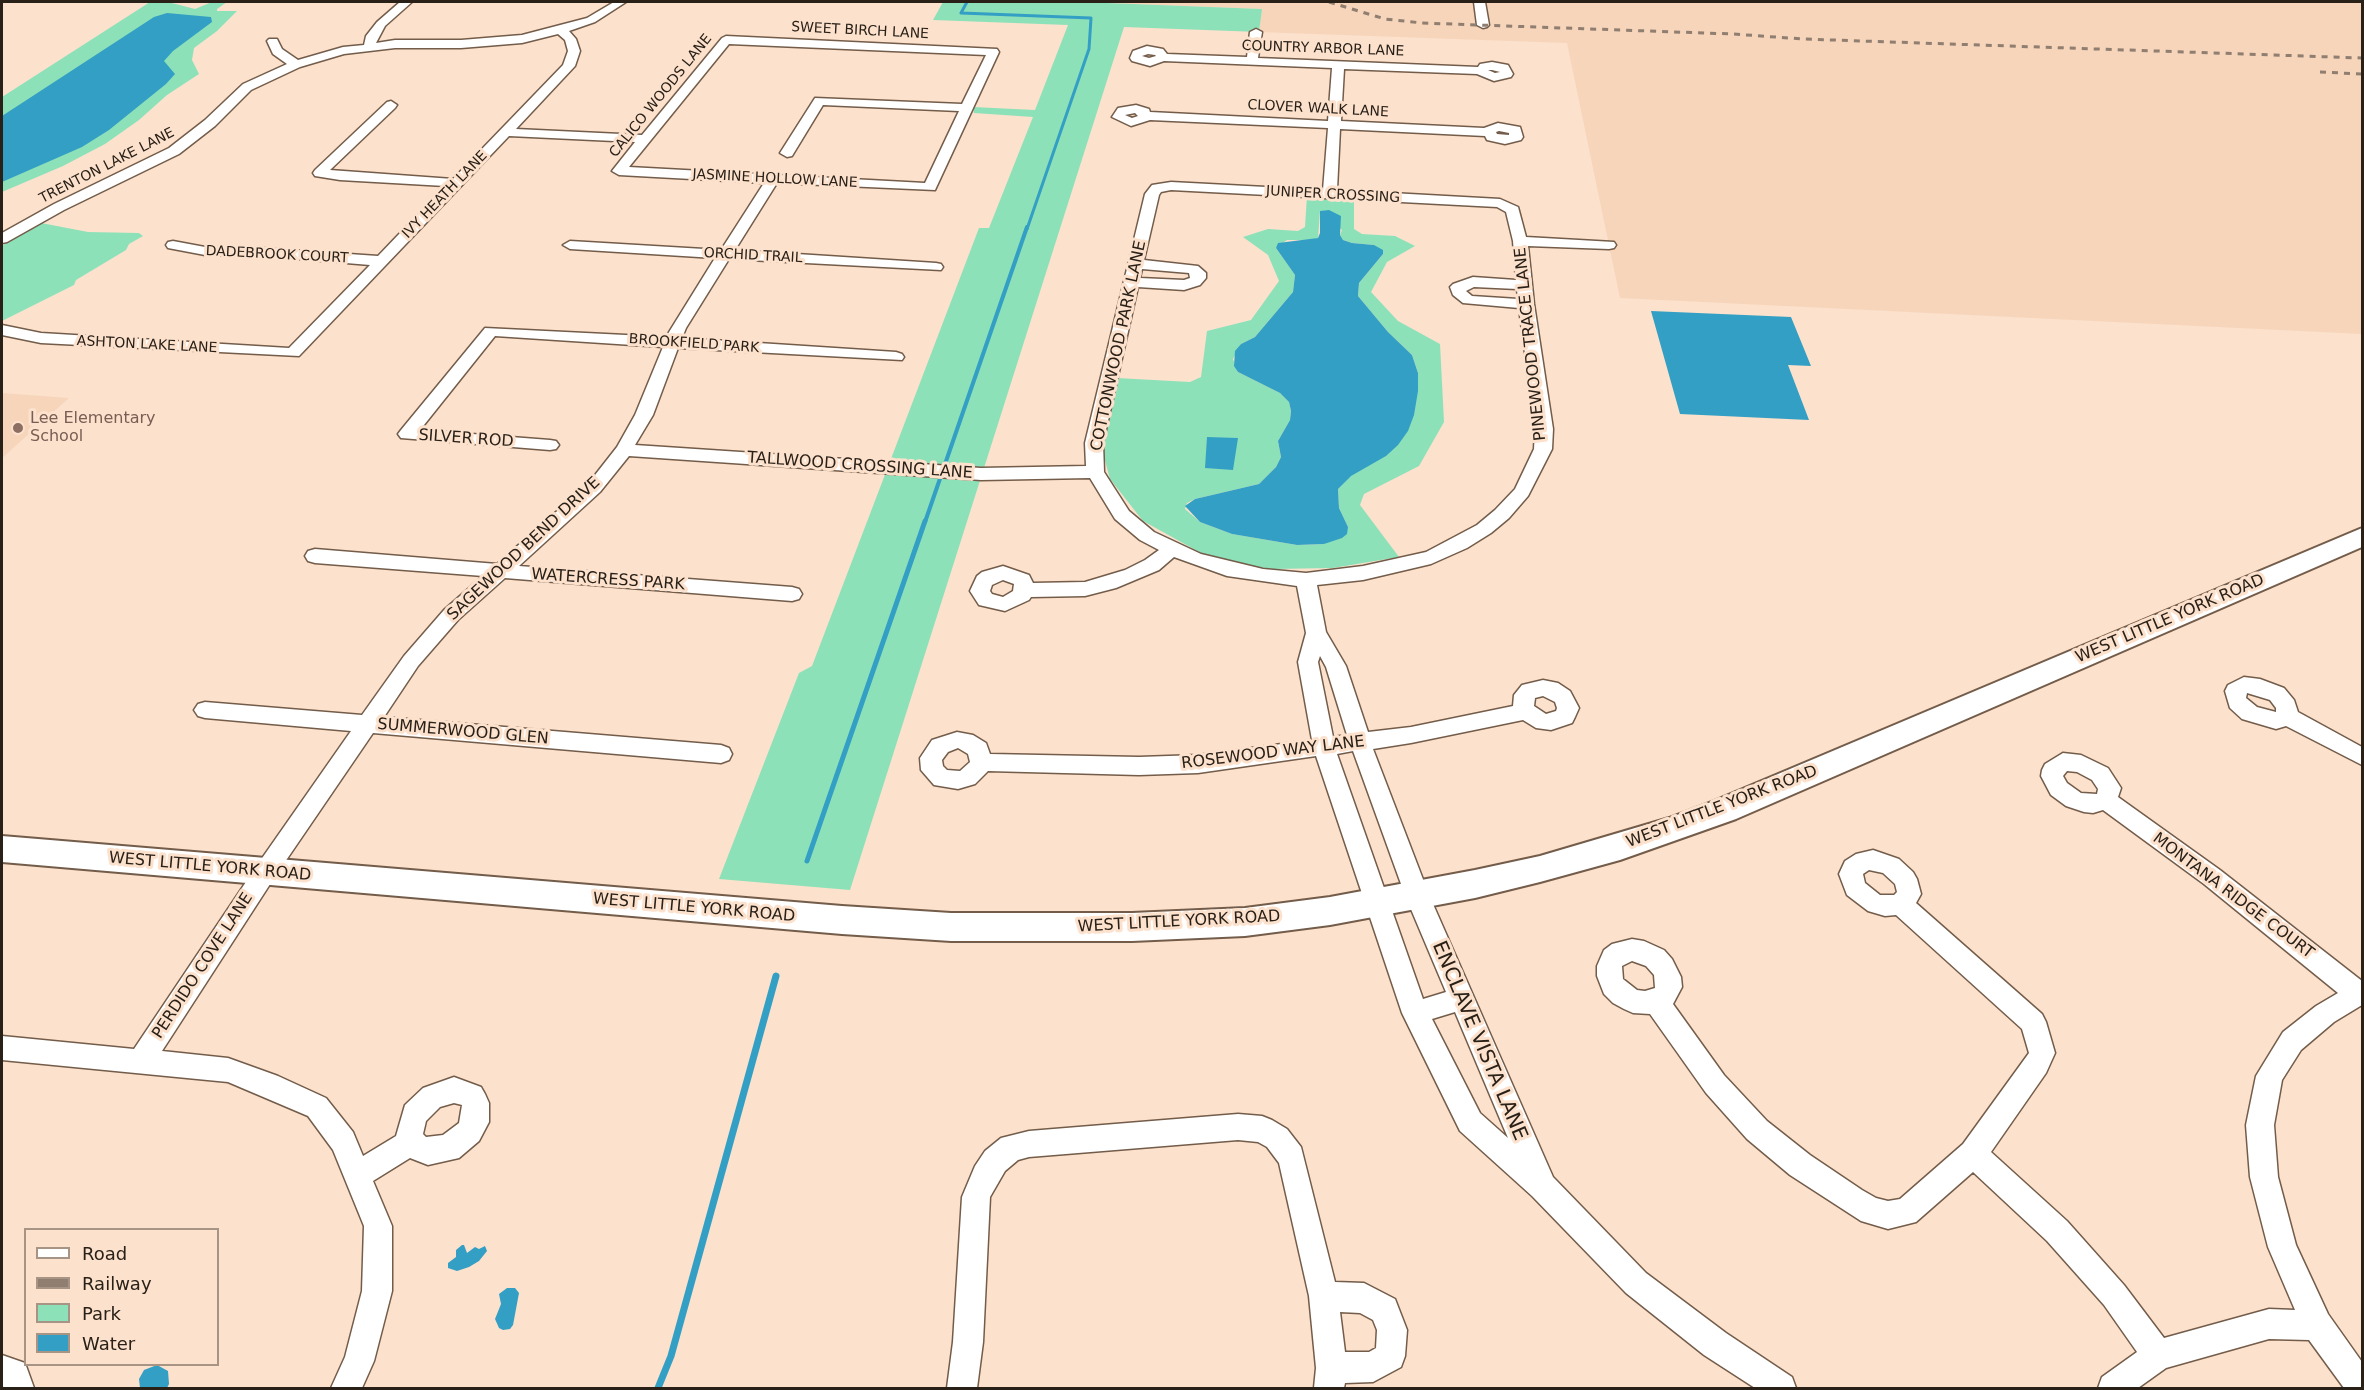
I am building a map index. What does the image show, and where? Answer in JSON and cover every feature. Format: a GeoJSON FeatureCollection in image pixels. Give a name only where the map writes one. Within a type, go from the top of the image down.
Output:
{"type":"FeatureCollection","features":[{"type":"Feature","properties":{"kind":"main road","name":"WEST LITTLE YORK ROAD"},"geometry":{"type":"LineString","coordinates":[[2,849],[831,919],[951,927],[1193,925],[1255,920],[1417,895],[1540,869],[1620,847],[1725,810],[2362,537]]}},
{"type":"Feature","properties":{"kind":"street"},"geometry":{"type":"LineString","coordinates":[[369,47],[372,36],[381,24],[406,2]]}},
{"type":"Feature","properties":{"kind":"street","name":"TRENTON LAKE LANE"},"geometry":{"type":"LineString","coordinates":[[2,239],[59,207],[174,151],[210,123],[247,87],[296,64],[369,47],[419,43],[494,43],[522,39],[591,20],[621,2]]}},
{"type":"Feature","properties":{"kind":"street"},"geometry":{"type":"LineString","coordinates":[[1479,2],[1482,25]]}},
{"type":"Feature","properties":{"kind":"street","name":"IVY HEATH LANE"},"geometry":{"type":"LineString","coordinates":[[293,353],[569,66],[574,51],[570,39],[561,30]]}},
{"type":"Feature","properties":{"kind":"street"},"geometry":{"type":"LineString","coordinates":[[1252,61],[1256,33]]}},
{"type":"Feature","properties":{"kind":"street","name":"SWEET BIRCH LANE"},"geometry":{"type":"LineString","coordinates":[[726,40],[993,52],[966,108]]}},
{"type":"Feature","properties":{"kind":"street","name":"CALICO WOODS LANE"},"geometry":{"type":"LineString","coordinates":[[620,171],[726,40]]}},
{"type":"Feature","properties":{"kind":"street"},"geometry":{"type":"LineString","coordinates":[[273,41],[277,51],[296,64]]}},
{"type":"Feature","properties":{"kind":"street","name":"COUNTRY ARBOR LANE"},"geometry":{"type":"LineString","coordinates":[[1163,57],[1481,70]]}},
{"type":"Feature","properties":{"kind":"street"},"geometry":{"type":"LineString","coordinates":[[1330,194],[1338,64]]}},
{"type":"Feature","properties":{"kind":"street"},"geometry":{"type":"LineString","coordinates":[[787,153],[819,101],[966,108]]}},
{"type":"Feature","properties":{"kind":"street"},"geometry":{"type":"LineString","coordinates":[[391,105],[320,173],[457,183]]}},
{"type":"Feature","properties":{"kind":"street","name":"JASMINE HOLLOW LANE"},"geometry":{"type":"LineString","coordinates":[[620,171],[930,187],[966,108]]}},
{"type":"Feature","properties":{"kind":"street","name":"CLOVER WALK LANE"},"geometry":{"type":"LineString","coordinates":[[1146,116],[1488,132]]}},
{"type":"Feature","properties":{"kind":"street"},"geometry":{"type":"LineString","coordinates":[[506,132],[645,139]]}},
{"type":"Feature","properties":{"kind":"street","name":"SAGEWOOD BEND DRIVE"},"geometry":{"type":"LineString","coordinates":[[266,871],[411,661],[451,615],[594,488],[624,450],[658,384],[678,328],[773,179]]}},
{"type":"Feature","properties":{"kind":"street","name":"JUNIPER CROSSING"},"geometry":{"type":"LineString","coordinates":[[1157,189],[1171,186],[1500,203],[1509,206]]}},
{"type":"Feature","properties":{"kind":"street","name":"COTTONWOOD PARK LANE"},"geometry":{"type":"LineString","coordinates":[[1157,189],[1152,194],[1094,443],[1095,472],[1122,515],[1147,536],[1172,549],[1227,569],[1263,576],[1306,580]]}},
{"type":"Feature","properties":{"kind":"street","name":"PINEWOOD TRACE LANE"},"geometry":{"type":"LineString","coordinates":[[1306,580],[1363,573],[1431,557],[1484,529],[1522,492],[1543,449],[1544,429],[1526,304],[1520,241],[1513,210],[1509,206]]}},
{"type":"Feature","properties":{"kind":"street"},"geometry":{"type":"LineString","coordinates":[[1520,241],[1609,246]]}},
{"type":"Feature","properties":{"kind":"street","name":"DADEBROOK COURT"},"geometry":{"type":"LineString","coordinates":[[173,245],[205,251],[262,252],[382,261]]}},
{"type":"Feature","properties":{"kind":"street","name":"ORCHID TRAIL"},"geometry":{"type":"LineString","coordinates":[[570,245],[936,267]]}},
{"type":"Feature","properties":{"kind":"street"},"geometry":{"type":"LineString","coordinates":[[1132,282],[1184,285],[1195,282],[1198,278],[1198,273],[1192,269],[1136,264]]}},
{"type":"Feature","properties":{"kind":"street"},"geometry":{"type":"LineString","coordinates":[[1524,285],[1473,282],[1458,287],[1458,292],[1468,300],[1526,304]]}},
{"type":"Feature","properties":{"kind":"street","name":"ASHTON LAKE LANE"},"geometry":{"type":"LineString","coordinates":[[2,330],[41,338],[293,353]]}},
{"type":"Feature","properties":{"kind":"street","name":"BROOKFIELD PARK"},"geometry":{"type":"LineString","coordinates":[[491,331],[896,357]]}},
{"type":"Feature","properties":{"kind":"street","name":"SILVER ROD"},"geometry":{"type":"LineString","coordinates":[[491,331],[407,434],[550,445]]}},
{"type":"Feature","properties":{"kind":"street","name":"TALLWOOD CROSSING LANE"},"geometry":{"type":"LineString","coordinates":[[624,450],[981,474],[1095,472]]}},
{"type":"Feature","properties":{"kind":"street"},"geometry":{"type":"LineString","coordinates":[[1024,590],[1085,589],[1109,583],[1152,565],[1172,549]]}},
{"type":"Feature","properties":{"kind":"street","name":"WATERCRESS PARK"},"geometry":{"type":"LineString","coordinates":[[315,556],[792,594]]}},
{"type":"Feature","properties":{"kind":"street"},"geometry":{"type":"LineString","coordinates":[[1306,580],[1316,633]]}},
{"type":"Feature","properties":{"kind":"street","name":"ENCLAVE VISTA LANE"},"geometry":{"type":"LineString","coordinates":[[1316,633],[1336,666],[1360,742],[1417,895],[1542,1186]]}},
{"type":"Feature","properties":{"kind":"street","name":"ENCLAVE VISTA LANE"},"geometry":{"type":"LineString","coordinates":[[1316,633],[1308,662],[1323,748],[1415,1013],[1470,1122],[1542,1186],[1636,1283],[1715,1344],[1781,1389]]}},
{"type":"Feature","properties":{"kind":"street","name":"SUMMERWOOD GLEN"},"geometry":{"type":"LineString","coordinates":[[205,710],[721,754]]}},
{"type":"Feature","properties":{"kind":"street","name":"ROSEWOOD WAY LANE"},"geometry":{"type":"LineString","coordinates":[[981,762],[1198,764],[1411,735],[1526,711]]}},
{"type":"Feature","properties":{"kind":"street"},"geometry":{"type":"LineString","coordinates":[[2287,716],[2362,758]]}},
{"type":"Feature","properties":{"kind":"street","name":"MONTANA RIDGE COURT"},"geometry":{"type":"LineString","coordinates":[[2106,800],[2212,877],[2360,992]]}},
{"type":"Feature","properties":{"kind":"street","name":"PERDIDO COVE LANE"},"geometry":{"type":"LineString","coordinates":[[141,1061],[266,871]]}},
{"type":"Feature","properties":{"kind":"street"},"geometry":{"type":"LineString","coordinates":[[1656,1001],[1714,1084],[1757,1130],[1800,1166],[1871,1211],[1888,1215],[1906,1212],[1974,1154],[2037,1064],[2042,1053],[2033,1022],[1901,904]]}},
{"type":"Feature","properties":{"kind":"street"},"geometry":{"type":"LineString","coordinates":[[2360,992],[2325,1014],[2292,1041],[2269,1076],[2260,1125],[2264,1177],[2282,1247],[2317,1324],[2362,1387]]}},
{"type":"Feature","properties":{"kind":"street"},"geometry":{"type":"LineString","coordinates":[[1415,1013],[1460,999]]}},
{"type":"Feature","properties":{"kind":"street"},"geometry":{"type":"LineString","coordinates":[[2,1048],[228,1070],[269,1085],[317,1107],[343,1141],[378,1226],[377,1291],[359,1361],[346,1389]]}},
{"type":"Feature","properties":{"kind":"street"},"geometry":{"type":"LineString","coordinates":[[962,1389],[968,1342],[976,1197],[985,1176],[995,1161],[1011,1148],[1029,1144],[1226,1128],[1262,1129],[1277,1138],[1291,1157],[1324,1296],[1330,1378],[1373,1367],[1390,1356],[1392,1330],[1384,1310],[1364,1298],[1324,1296]]}},
{"type":"Feature","properties":{"kind":"street"},"geometry":{"type":"LineString","coordinates":[[358,1174],[412,1142]]}},
{"type":"Feature","properties":{"kind":"street"},"geometry":{"type":"LineString","coordinates":[[1974,1154],[2057,1231],[2114,1295],[2158,1355]]}},
{"type":"Feature","properties":{"kind":"street"},"geometry":{"type":"LineString","coordinates":[[2113,1389],[2158,1355],[2269,1324],[2317,1324]]}},
{"type":"Feature","properties":{"kind":"street"},"geometry":{"type":"LineString","coordinates":[[2,1370],[14,1374],[19,1389]]}},
{"type":"Feature","properties":{"kind":"shaded area"},"geometry":{"type":"Polygon","coordinates":[[[1107,2],[2362,2],[2362,334],[1620,298],[1567,43],[1259,32],[1261,9],[1107,2]]]}},
{"type":"Feature","properties":{"kind":"shaded area","name":"Lee Elementary School"},"geometry":{"type":"Polygon","coordinates":[[[2,393],[69,398],[2,458],[2,393]]]}},
{"type":"Feature","properties":{"kind":"green space"},"geometry":{"type":"Polygon","coordinates":[[[150,2],[168,2],[195,9],[212,2],[227,2],[217,11],[237,11],[217,31],[194,48],[192,60],[199,74],[167,95],[139,120],[105,144],[63,166],[2,192],[2,97],[150,2]]]}},
{"type":"Feature","properties":{"kind":"green space"},"geometry":{"type":"Polygon","coordinates":[[[943,2],[1107,2],[1262,9],[1259,32],[1124,27],[850,890],[719,879],[799,673],[812,666],[979,228],[989,228],[1033,117],[974,113],[973,107],[1035,110],[1068,25],[933,20],[943,2]]]}},
{"type":"Feature","properties":{"kind":"green space"},"geometry":{"type":"Polygon","coordinates":[[[1307,196],[1354,198],[1354,229],[1362,234],[1395,236],[1415,246],[1387,262],[1371,292],[1398,321],[1440,344],[1444,422],[1419,466],[1364,494],[1360,505],[1399,557],[1333,568],[1274,569],[1249,566],[1201,553],[1143,521],[1110,479],[1103,453],[1104,433],[1117,378],[1190,382],[1201,377],[1207,331],[1251,320],[1279,281],[1268,255],[1243,237],[1268,229],[1298,231],[1305,227],[1307,196]],[[1320,211],[1318,238],[1287,240],[1276,248],[1295,275],[1293,292],[1255,337],[1241,344],[1233,359],[1238,372],[1280,393],[1289,402],[1290,420],[1278,441],[1281,457],[1276,467],[1259,484],[1195,499],[1187,503],[1185,509],[1200,522],[1232,534],[1297,545],[1324,544],[1348,527],[1339,508],[1338,489],[1351,475],[1418,373],[1412,355],[1388,332],[1358,296],[1359,283],[1383,254],[1374,245],[1343,240],[1340,235],[1342,230],[1320,211]]]}},
{"type":"Feature","properties":{"kind":"green space"},"geometry":{"type":"Polygon","coordinates":[[[36,222],[88,232],[139,233],[143,236],[129,244],[126,250],[76,280],[74,285],[2,321],[2,246],[36,222]]]}},
{"type":"Feature","properties":{"kind":"water"},"geometry":{"type":"Polygon","coordinates":[[[167,13],[211,17],[212,22],[173,51],[164,61],[175,74],[166,84],[109,130],[82,147],[2,182],[2,116],[154,17],[167,13]]]}},
{"type":"Feature","properties":{"kind":"water"},"geometry":{"type":"Polygon","coordinates":[[[1329,210],[1341,216],[1340,235],[1343,240],[1374,245],[1383,250],[1383,254],[1359,283],[1358,296],[1388,332],[1412,355],[1418,373],[1414,415],[1408,431],[1398,445],[1386,456],[1351,476],[1338,489],[1339,508],[1348,527],[1347,534],[1342,538],[1324,544],[1297,545],[1232,534],[1200,522],[1185,506],[1195,499],[1259,484],[1276,467],[1281,457],[1278,441],[1290,420],[1289,402],[1280,393],[1238,372],[1234,366],[1235,351],[1241,344],[1255,337],[1293,292],[1295,275],[1276,248],[1278,243],[1318,238],[1320,211],[1329,210]]]}},
{"type":"Feature","properties":{"kind":"water"},"geometry":{"type":"Polygon","coordinates":[[[1651,311],[1791,317],[1811,366],[1788,365],[1809,420],[1680,414],[1651,311]]]}},
{"type":"Feature","properties":{"kind":"water"},"geometry":{"type":"Polygon","coordinates":[[[1207,437],[1238,438],[1233,470],[1205,468],[1207,437]]]}},
{"type":"Feature","properties":{"kind":"water"},"geometry":{"type":"Polygon","coordinates":[[[462,1245],[467,1253],[475,1247],[479,1249],[485,1246],[487,1251],[479,1261],[469,1267],[457,1271],[448,1268],[448,1263],[456,1257],[456,1250],[462,1245]]]}},
{"type":"Feature","properties":{"kind":"water"},"geometry":{"type":"Polygon","coordinates":[[[507,1288],[515,1288],[519,1293],[513,1325],[510,1329],[503,1330],[499,1328],[495,1319],[501,1304],[499,1294],[507,1288]]]}},
{"type":"Feature","properties":{"kind":"water"},"geometry":{"type":"Polygon","coordinates":[[[159,1366],[168,1371],[167,1388],[140,1388],[139,1379],[144,1370],[159,1366]]]}},
{"type":"Feature","properties":{"kind":"waterway"},"geometry":{"type":"LineString","coordinates":[[967,2],[961,13],[1091,18],[1089,49],[1027,229]]}},
{"type":"Feature","properties":{"kind":"waterway"},"geometry":{"type":"LineString","coordinates":[[925,522],[1027,227]]}},
{"type":"Feature","properties":{"kind":"waterway"},"geometry":{"type":"LineString","coordinates":[[807,861],[925,521]]}},
{"type":"Feature","properties":{"kind":"waterway"},"geometry":{"type":"LineString","coordinates":[[658,1388],[671,1356],[776,976]]}},
{"type":"Feature","properties":{"kind":"railway"},"geometry":{"type":"LineString","coordinates":[[1329,2],[1385,19],[1422,23],[1733,34],[1803,39],[2362,58]]}},
{"type":"Feature","properties":{"kind":"railway"},"geometry":{"type":"LineString","coordinates":[[2320,72],[2362,74]]}},
{"type":"Feature","properties":{"kind":"place","name":"Lee Elementary School"},"geometry":{"type":"Point","coordinates":[18,428]}}]}
